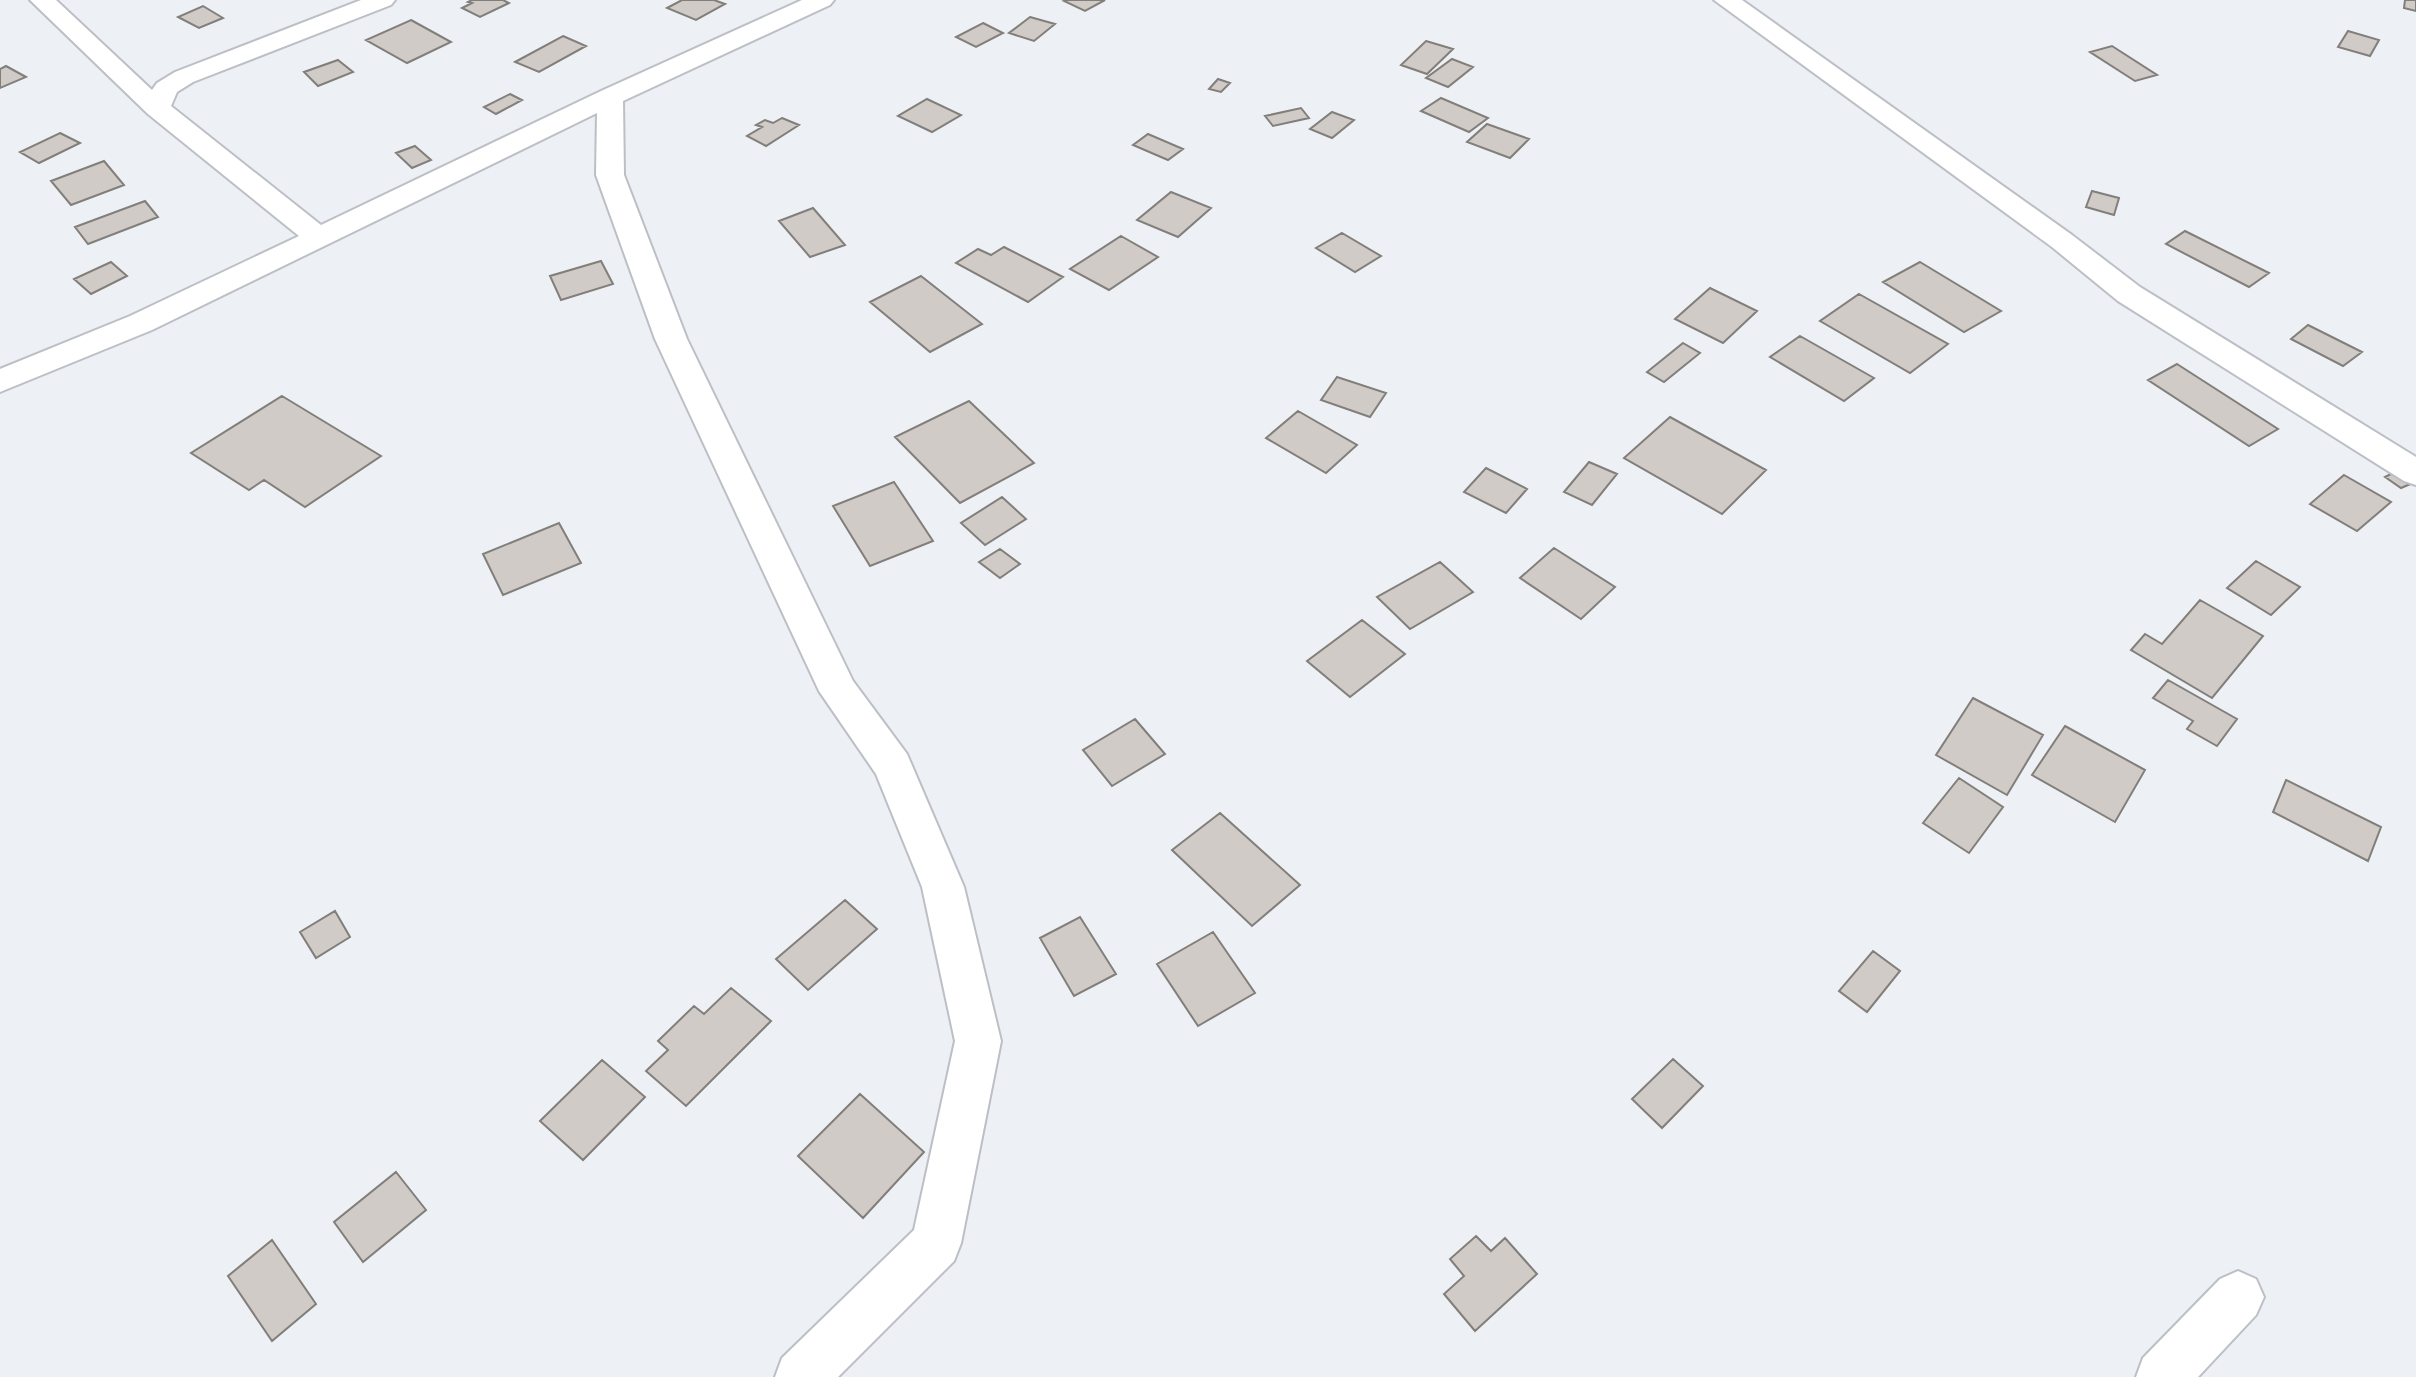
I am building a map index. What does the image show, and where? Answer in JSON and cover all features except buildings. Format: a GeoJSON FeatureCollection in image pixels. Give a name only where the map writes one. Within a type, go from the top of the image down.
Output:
{"type":"FeatureCollection","features":[{"type":"Feature","properties":{"kind":"street"},"geometry":{"type":"LineString","coordinates":[[43,0],[157,108],[318,237]]}},
{"type":"Feature","properties":{"kind":"street"},"geometry":{"type":"LineString","coordinates":[[157,108],[166,88],[184,77],[383,0]]}},
{"type":"Feature","properties":{"kind":"street"},"geometry":{"type":"LineString","coordinates":[[0,381],[141,323],[610,97],[822,0]]}},
{"type":"Feature","properties":{"kind":"street"},"geometry":{"type":"LineString","coordinates":[[1726,0],[2062,241],[2129,295],[2416,473]]}},
{"type":"Feature","properties":{"kind":"street"},"geometry":{"type":"LineString","coordinates":[[610,97],[610,175],[671,339],[838,691],[893,766],[943,887],[978,1041],[936,1243],[801,1377]]}},
{"type":"Feature","properties":{"kind":"street"},"geometry":{"type":"LineString","coordinates":[[2162,1377],[2238,1297]]}}]}
